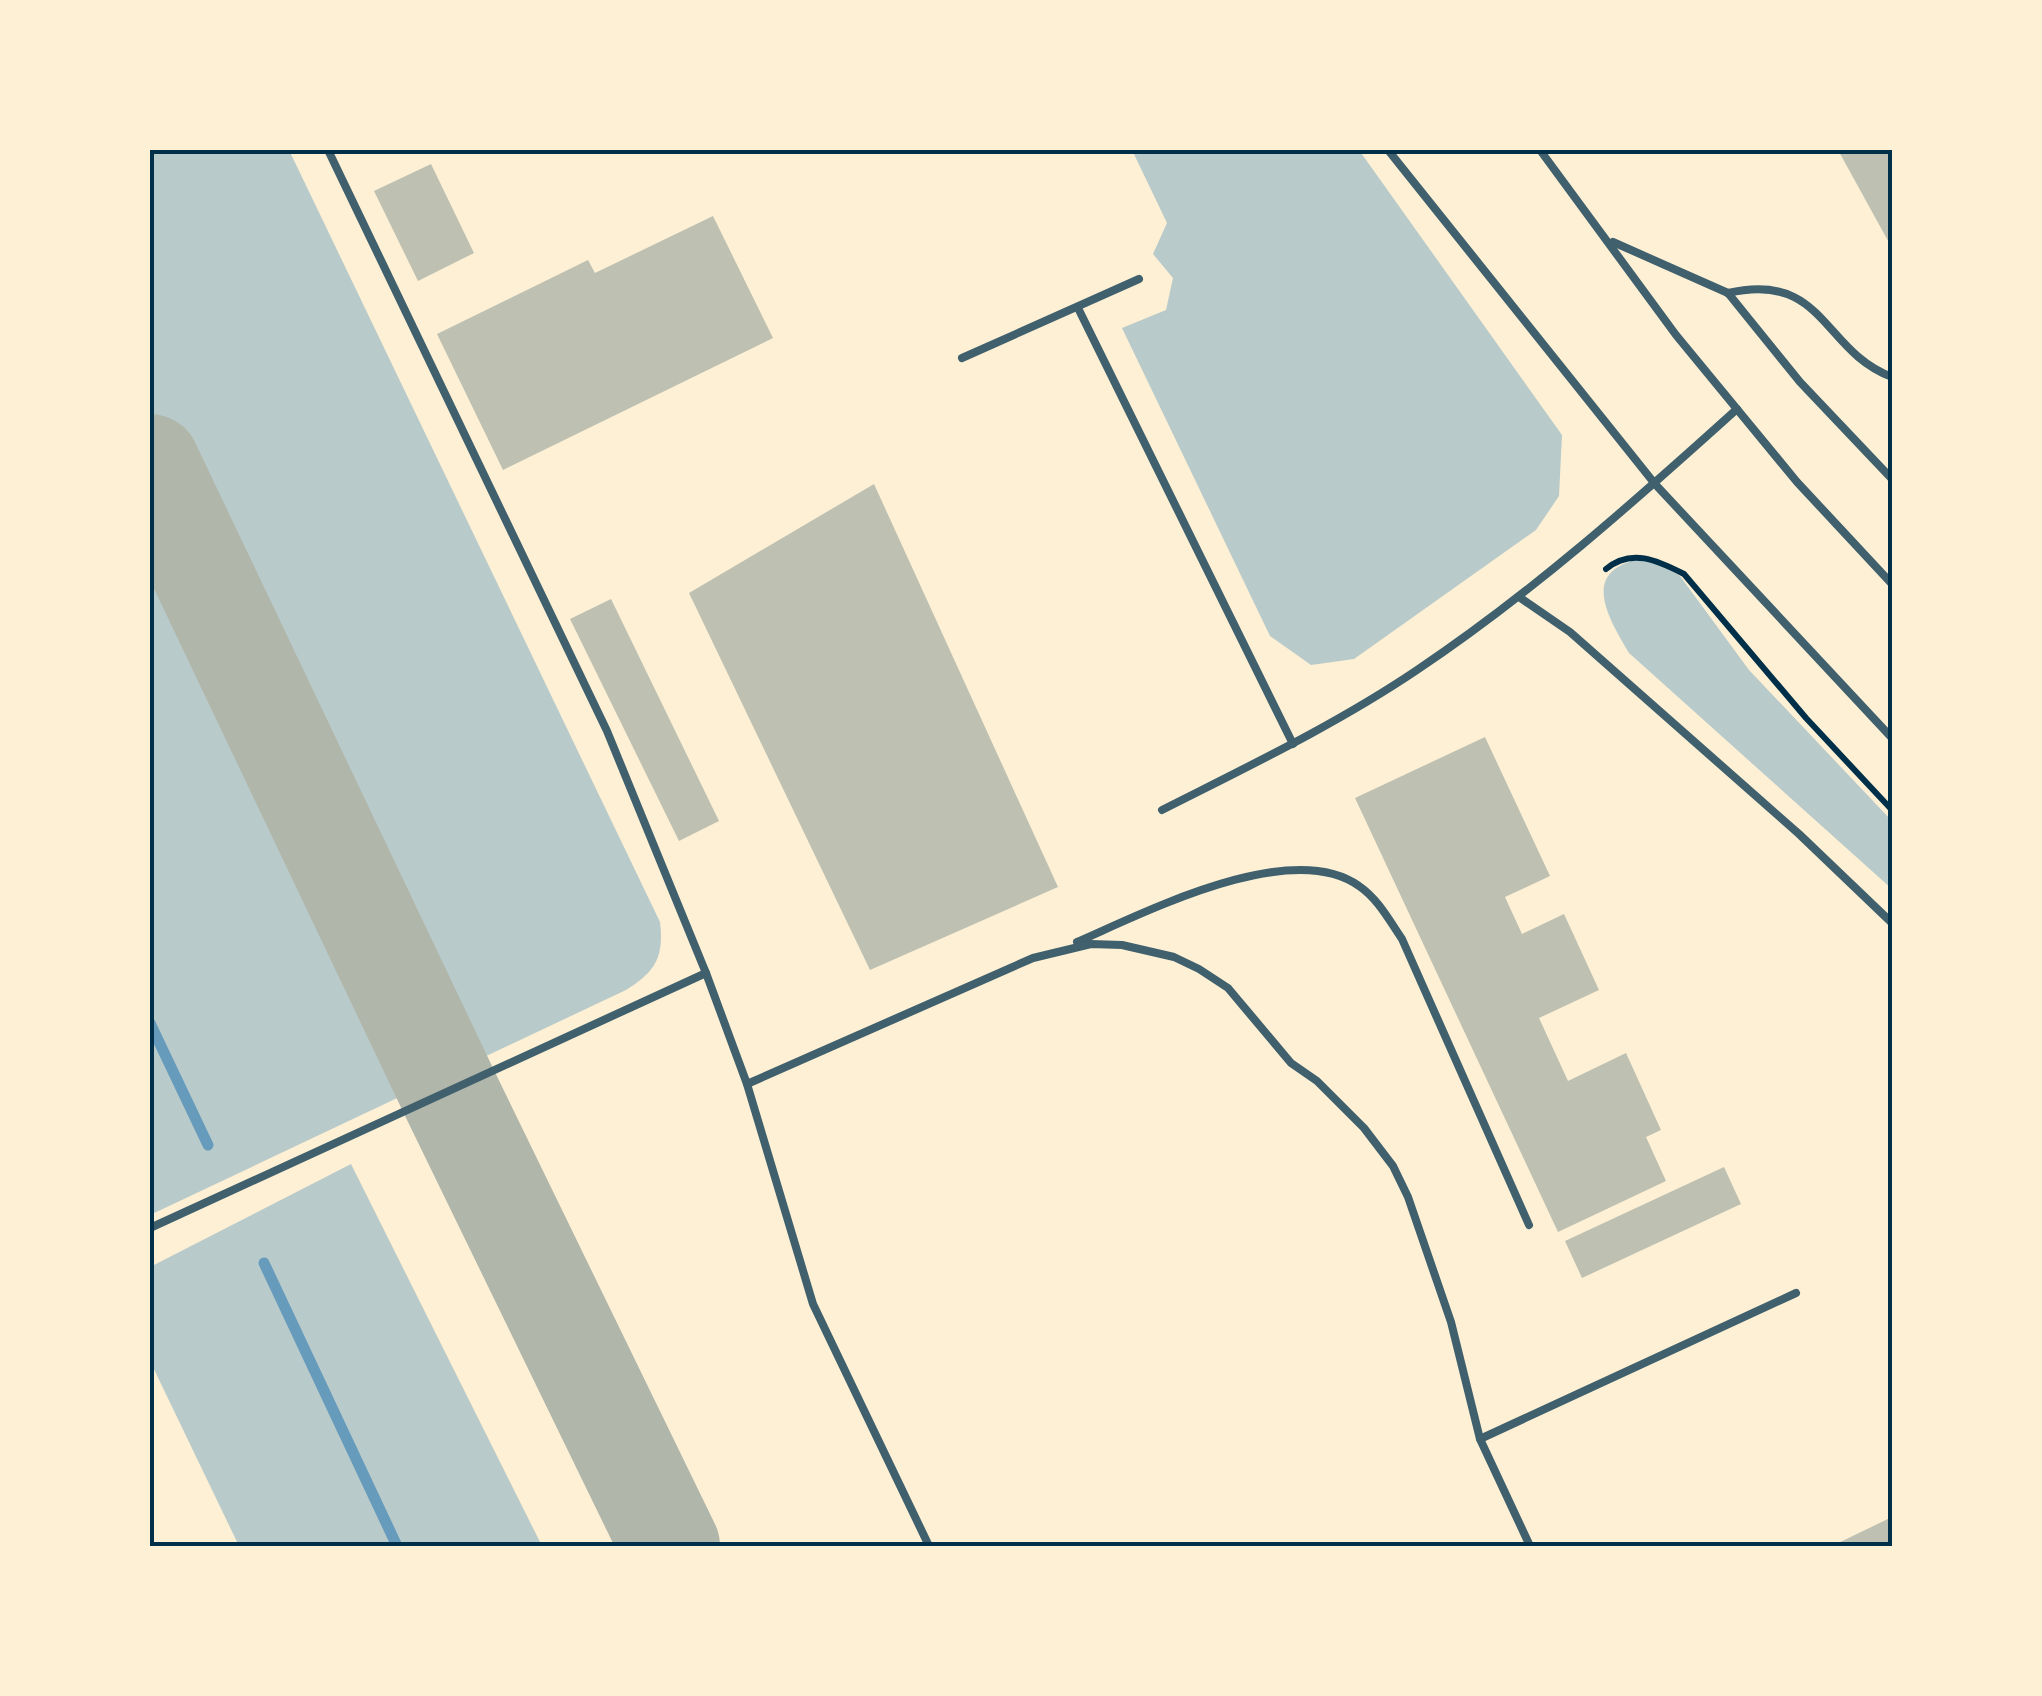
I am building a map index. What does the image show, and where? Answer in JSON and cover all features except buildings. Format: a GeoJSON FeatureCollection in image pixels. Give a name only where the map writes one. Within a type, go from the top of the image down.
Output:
{"type":"FeatureCollection","features":[{"type":"Feature","properties":{"kind":"lane"},"geometry":{"type":"LineString","coordinates":[[328,150],[607,731],[747,1084],[813,1304],[929,1546]]}},
{"type":"Feature","properties":{"kind":"lane"},"geometry":{"type":"LineString","coordinates":[[1388,150],[1655,484],[1892,738]]}},
{"type":"Feature","properties":{"kind":"lane"},"geometry":{"type":"LineString","coordinates":[[1540,150],[1676,335],[1797,482],[1892,584]]}},
{"type":"Feature","properties":{"kind":"lane"},"geometry":{"type":"LineString","coordinates":[[1609,240],[1728,294],[1800,382],[1892,479]]}},
{"type":"Feature","properties":{"kind":"lane"},"geometry":{"type":"LineString","coordinates":[[962,358],[1139,279]]}},
{"type":"Feature","properties":{"kind":"lane"},"geometry":{"type":"LineString","coordinates":[[1728,294],[1766,288],[1805,302],[1860,359],[1876,372],[1892,378]]}},
{"type":"Feature","properties":{"kind":"lane"},"geometry":{"type":"LineString","coordinates":[[1078,308],[1293,744]]}},
{"type":"Feature","properties":{"kind":"lane"},"geometry":{"type":"LineString","coordinates":[[1162,810],[1293,744],[1416,671],[1520,596],[1738,409]]}},
{"type":"Feature","properties":{"kind":"lane"},"geometry":{"type":"LineString","coordinates":[[1520,596],[1570,632],[1800,834],[1892,923]]}},
{"type":"Feature","properties":{"kind":"lane"},"geometry":{"type":"LineString","coordinates":[[747,1084],[1183,896],[1227,882],[1298,868],[1335,874],[1358,885],[1379,904],[1402,939],[1529,1225]]}},
{"type":"Feature","properties":{"kind":"lane"},"geometry":{"type":"LineString","coordinates":[[1062,949],[1091,944],[1122,945],[1174,957],[1199,969],[1228,988],[1290,1063],[1317,1081],[1364,1128],[1393,1166],[1408,1197],[1451,1322],[1480,1439],[1530,1546]]}},
{"type":"Feature","properties":{"kind":"lane"},"geometry":{"type":"LineString","coordinates":[[150,1228],[706,973]]}},
{"type":"Feature","properties":{"kind":"lane"},"geometry":{"type":"LineString","coordinates":[[1480,1439],[1796,1294]]}},
{"type":"Feature","properties":{"kind":"path"},"geometry":{"type":"LineString","coordinates":[[1606,569],[1617,560],[1638,556],[1662,562],[1684,574],[1806,718],[1892,810]]}},
{"type":"Feature","properties":{"kind":"shaded area"},"geometry":{"type":"Polygon","coordinates":[[[150,150],[289,150],[660,922],[661,934],[656,962],[626,990],[150,1215],[150,150]]]}},
{"type":"Feature","properties":{"kind":"shaded area"},"geometry":{"type":"Polygon","coordinates":[[[1132,150],[1359,150],[1562,435],[1559,496],[1536,530],[1354,659],[1311,665],[1270,636],[1122,328],[1166,310],[1173,278],[1153,254],[1167,223],[1132,150]]]}},
{"type":"Feature","properties":{"kind":"shaded area"},"geometry":{"type":"Polygon","coordinates":[[[1639,559],[1662,564],[1680,576],[1749,670],[1892,821],[1892,889],[1629,653],[1607,611],[1604,585],[1621,565],[1639,559]]]}},
{"type":"Feature","properties":{"kind":"shaded area"},"geometry":{"type":"Polygon","coordinates":[[[351,1164],[542,1546],[239,1546],[150,1361],[150,1267],[351,1164]]]}},
{"type":"Feature","properties":{"kind":"waterway"},"geometry":{"type":"LineString","coordinates":[[150,1023],[208,1145]]}},
{"type":"Feature","properties":{"kind":"waterway"},"geometry":{"type":"LineString","coordinates":[[264,1263],[397,1546]]}},
{"type":"Feature","properties":{"kind":"taxiway"},"geometry":{"type":"LineString","coordinates":[[150,464],[670,1546]]}}]}
